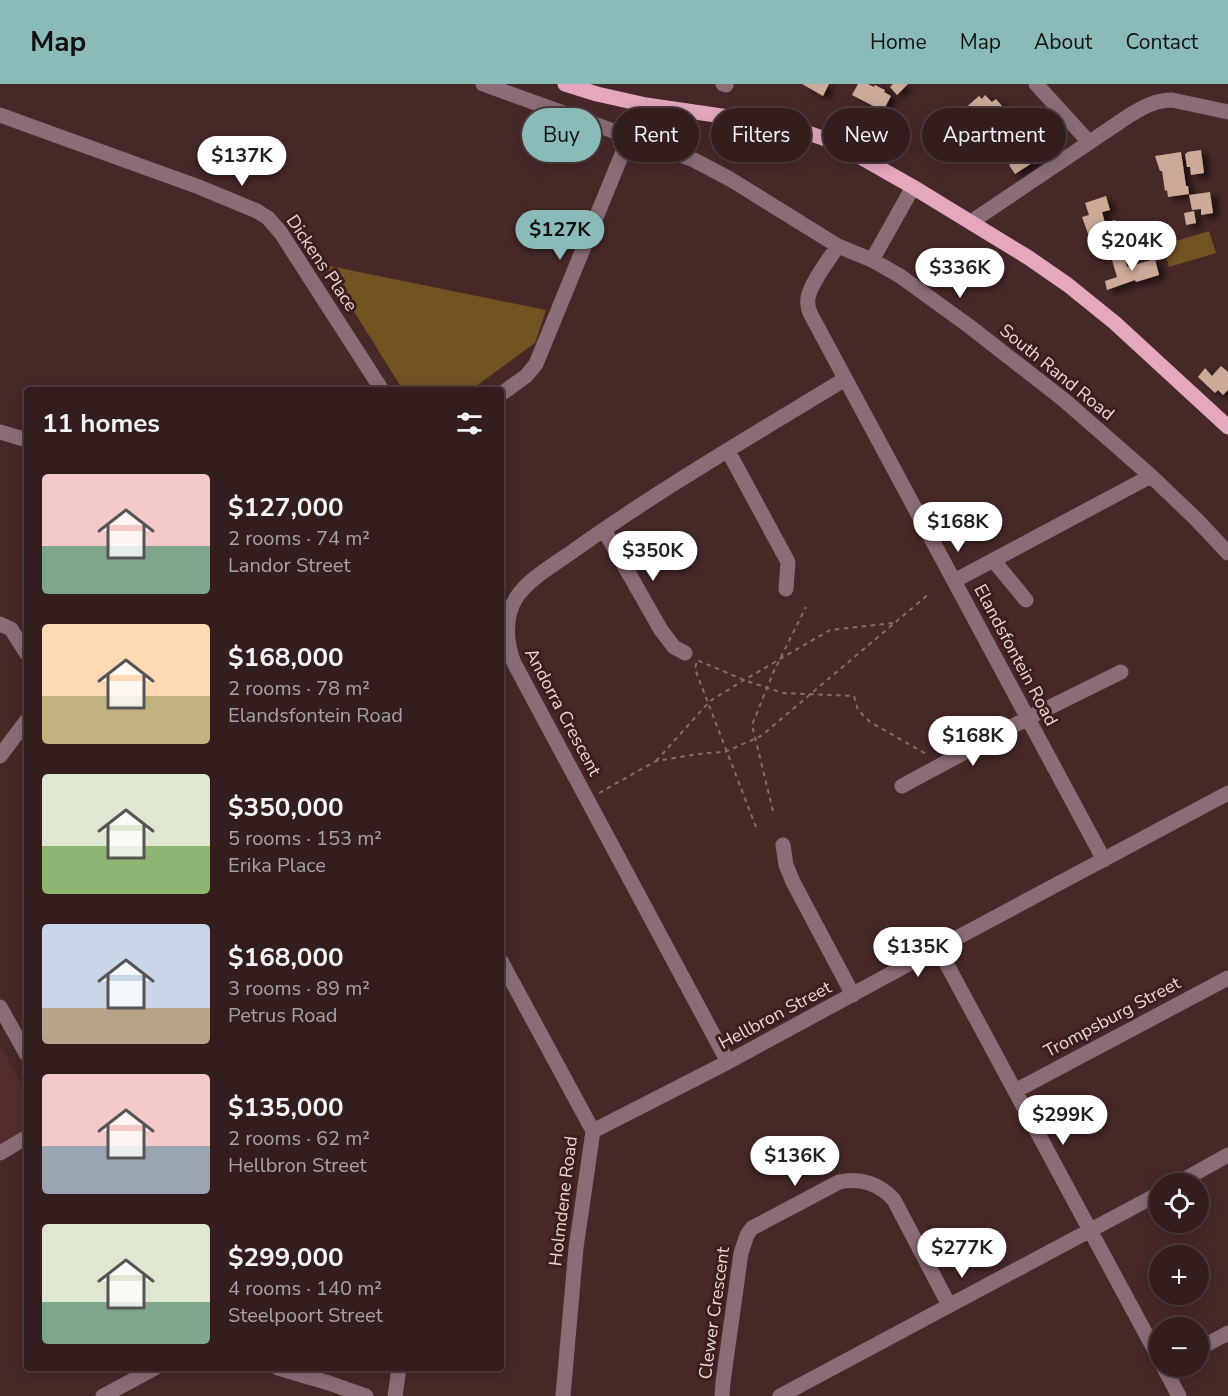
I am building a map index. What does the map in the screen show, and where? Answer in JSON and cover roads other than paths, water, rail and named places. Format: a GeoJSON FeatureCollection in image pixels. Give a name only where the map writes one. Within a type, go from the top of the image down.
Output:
{"type":"FeatureCollection","features":[{"type":"Feature","properties":{"kind":"main road"},"geometry":{"type":"LineString","coordinates":[[572,85],[597,94],[646,105],[785,125],[834,142],[913,186],[1029,258],[1086,299],[1154,357],[1228,427]]}},
{"type":"Feature","properties":{"kind":"street","name":"South Rand Road"},"geometry":{"type":"LineString","coordinates":[[483,84],[613,131]]}},
{"type":"Feature","properties":{"kind":"street"},"geometry":{"type":"LineString","coordinates":[[1036,84],[1089,142]]}},
{"type":"Feature","properties":{"kind":"street"},"geometry":{"type":"LineString","coordinates":[[971,222],[1141,108],[1172,100],[1228,112]]}},
{"type":"Feature","properties":{"kind":"street","name":"Dickens Place"},"geometry":{"type":"LineString","coordinates":[[0,115],[199,187],[257,211],[268,218],[281,233],[380,387]]}},
{"type":"Feature","properties":{"kind":"street"},"geometry":{"type":"LineString","coordinates":[[504,392],[526,376],[536,364],[619,162]]}},
{"type":"Feature","properties":{"kind":"street","name":"South Rand Road"},"geometry":{"type":"LineString","coordinates":[[698,162],[838,246],[900,276],[969,326],[1065,400],[1151,476],[1228,553]]}},
{"type":"Feature","properties":{"kind":"street"},"geometry":{"type":"LineString","coordinates":[[872,261],[913,186]]}},
{"type":"Feature","properties":{"kind":"street","name":"Elandsfontein Road"},"geometry":{"type":"LineString","coordinates":[[838,246],[809,291],[807,300],[813,320],[1104,860]]}},
{"type":"Feature","properties":{"kind":"street","name":"Andorra Crescent"},"geometry":{"type":"LineString","coordinates":[[728,1062],[514,663],[509,652],[507,631],[516,598],[529,583],[604,530],[845,379]]}},
{"type":"Feature","properties":{"kind":"street"},"geometry":{"type":"LineString","coordinates":[[0,432],[24,439]]}},
{"type":"Feature","properties":{"kind":"street"},"geometry":{"type":"LineString","coordinates":[[728,451],[788,562],[786,589]]}},
{"type":"Feature","properties":{"kind":"street"},"geometry":{"type":"LineString","coordinates":[[954,581],[1151,476]]}},
{"type":"Feature","properties":{"kind":"street"},"geometry":{"type":"LineString","coordinates":[[604,530],[661,630],[674,647],[686,652]]}},
{"type":"Feature","properties":{"kind":"street"},"geometry":{"type":"LineString","coordinates":[[993,560],[1026,600]]}},
{"type":"Feature","properties":{"kind":"street"},"geometry":{"type":"LineString","coordinates":[[0,624],[11,629],[24,649]]}},
{"type":"Feature","properties":{"kind":"street"},"geometry":{"type":"LineString","coordinates":[[902,786],[1028,718],[1121,672]]}},
{"type":"Feature","properties":{"kind":"street"},"geometry":{"type":"LineString","coordinates":[[0,756],[24,724]]}},
{"type":"Feature","properties":{"kind":"street","name":"Hellbron Street"},"geometry":{"type":"LineString","coordinates":[[593,1131],[728,1062],[1228,793]]}},
{"type":"Feature","properties":{"kind":"street"},"geometry":{"type":"LineString","coordinates":[[783,845],[786,865],[793,882],[853,995]]}},
{"type":"Feature","properties":{"kind":"street"},"geometry":{"type":"LineString","coordinates":[[938,948],[1149,1339]]}},
{"type":"Feature","properties":{"kind":"street","name":"Holmdene Road"},"geometry":{"type":"LineString","coordinates":[[504,967],[593,1131],[576,1248],[563,1396]]}},
{"type":"Feature","properties":{"kind":"street","name":"Trompsburg Street"},"geometry":{"type":"LineString","coordinates":[[1015,1091],[1228,978]]}},
{"type":"Feature","properties":{"kind":"street"},"geometry":{"type":"LineString","coordinates":[[2,1015],[24,1050]]}},
{"type":"Feature","properties":{"kind":"street"},"geometry":{"type":"LineString","coordinates":[[0,1153],[24,1139]]}},
{"type":"Feature","properties":{"kind":"street"},"geometry":{"type":"LineString","coordinates":[[1196,1173],[1228,1155]]}},
{"type":"Feature","properties":{"kind":"street","name":"Clewer Crescent"},"geometry":{"type":"LineString","coordinates":[[722,1396],[739,1263],[747,1235],[752,1228],[839,1182],[849,1180],[873,1184],[894,1200],[949,1305]]}},
{"type":"Feature","properties":{"kind":"street"},"geometry":{"type":"LineString","coordinates":[[780,1396],[1149,1199]]}},
{"type":"Feature","properties":{"kind":"street"},"geometry":{"type":"LineString","coordinates":[[1209,1343],[1228,1333]]}},
{"type":"Feature","properties":{"kind":"street"},"geometry":{"type":"LineString","coordinates":[[103,1396],[149,1371]]}},
{"type":"Feature","properties":{"kind":"street"},"geometry":{"type":"LineString","coordinates":[[285,1371],[330,1389],[366,1396]]}},
{"type":"Feature","properties":{"kind":"street"},"geometry":{"type":"LineString","coordinates":[[395,1396],[399,1371]]}},
{"type":"Feature","properties":{"kind":"street"},"geometry":{"type":"LineString","coordinates":[[1169,1377],[1179,1396]]}}]}
